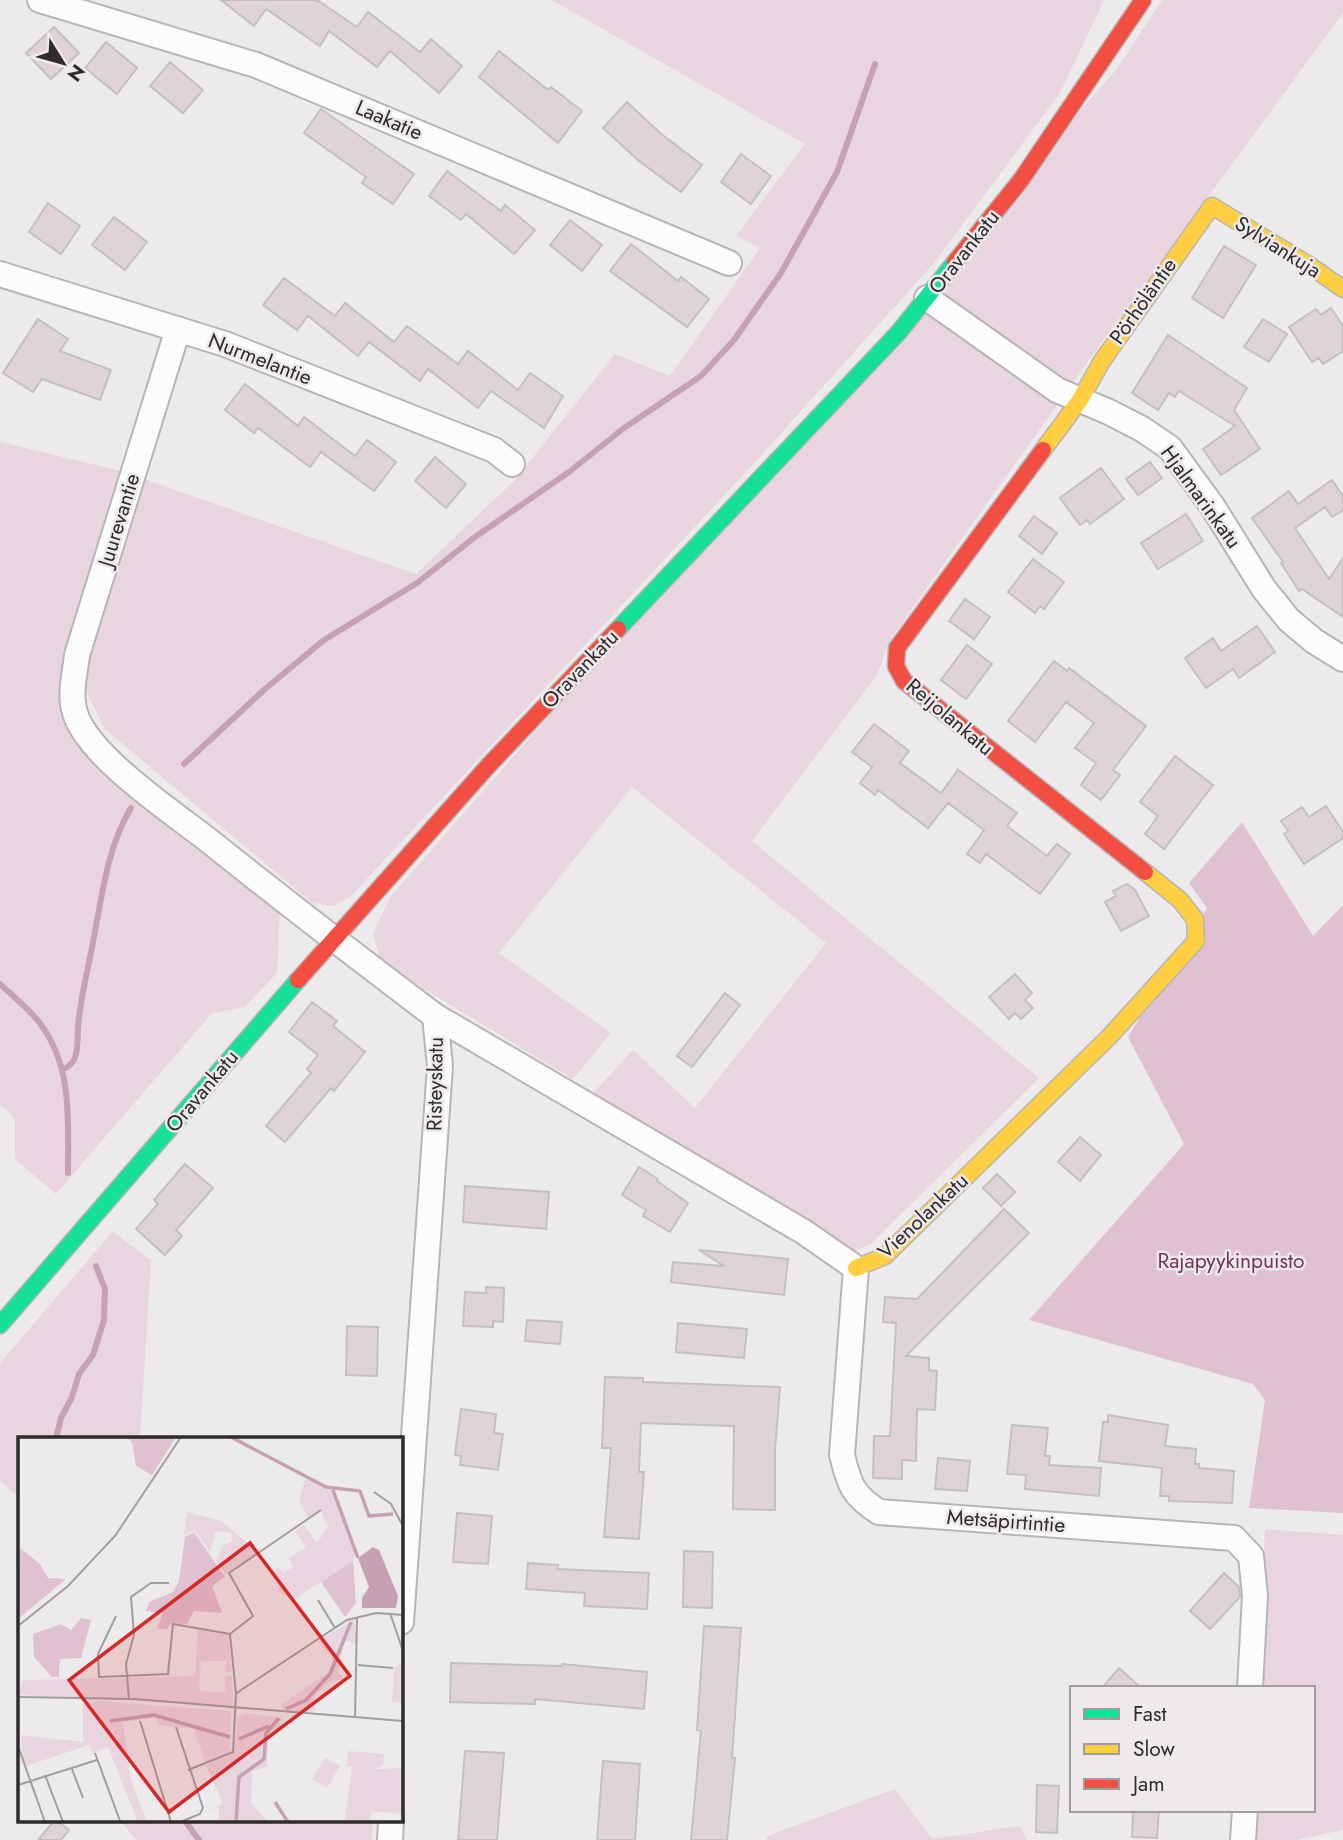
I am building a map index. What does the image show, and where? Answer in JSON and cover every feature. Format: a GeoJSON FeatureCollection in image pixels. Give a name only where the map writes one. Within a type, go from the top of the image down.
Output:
{"type":"FeatureCollection","features":[{"type":"Feature","properties":{"kind":"street","name":"Laakatie"},"geometry":{"type":"LineString","coordinates":[[40,0],[245,61],[301,82],[729,263]]}},
{"type":"Feature","properties":{"kind":"street","name":"Oravankatu"},"geometry":{"type":"LineString","coordinates":[[0,1325],[333,939],[489,765],[862,373],[928,298],[1021,180],[1143,0]]}},
{"type":"Feature","properties":{"kind":"street","name":"Sylviankuja"},"geometry":{"type":"LineString","coordinates":[[1212,206],[1343,289]]}},
{"type":"Feature","properties":{"kind":"street","name":"Pörhöläntie"},"geometry":{"type":"LineString","coordinates":[[1080,400],[1102,361],[1212,206]]}},
{"type":"Feature","properties":{"kind":"street","name":"Nurmelantie"},"geometry":{"type":"LineString","coordinates":[[0,274],[225,344],[494,450],[512,464]]}},
{"type":"Feature","properties":{"kind":"street","name":"Hjalmarinkatu"},"geometry":{"type":"LineString","coordinates":[[928,298],[1057,390],[1142,429],[1170,448],[1289,620],[1314,641],[1343,659]]}},
{"type":"Feature","properties":{"kind":"street","name":"Juurevantie"},"geometry":{"type":"LineString","coordinates":[[75,714],[72,691],[77,655],[178,329]]}},
{"type":"Feature","properties":{"kind":"street","name":"Reijolankatu"},"geometry":{"type":"LineString","coordinates":[[1080,400],[897,648],[896,666],[904,681],[1107,840],[1180,900],[1195,919]]}},
{"type":"Feature","properties":{"kind":"street","name":"Risteyskatu"},"geometry":{"type":"LineString","coordinates":[[75,714],[89,738],[120,770],[435,1016],[440,1066],[402,1608]]}},
{"type":"Feature","properties":{"kind":"street","name":"Vienolankatu"},"geometry":{"type":"LineString","coordinates":[[435,1016],[804,1232],[856,1268],[885,1256],[1109,1037],[1196,941],[1195,919]]}},
{"type":"Feature","properties":{"kind":"street","name":"Metsäpirtintie"},"geometry":{"type":"LineString","coordinates":[[856,1268],[842,1455],[849,1484],[862,1501],[879,1512],[1234,1538],[1251,1556],[1255,1595],[1250,1686]]}},
{"type":"Feature","properties":{"kind":"street"},"geometry":{"type":"LineString","coordinates":[[1243,1840],[1245,1812]]}},
{"type":"Feature","properties":{"kind":"street"},"geometry":{"type":"LineString","coordinates":[[390,1840],[391,1822]]}},
{"type":"Feature","properties":{"kind":"shaded area"},"geometry":{"type":"Polygon","coordinates":[[[552,0],[1104,0],[1060,93],[934,263],[758,459],[350,897],[333,906],[312,903],[105,729],[85,689],[89,658],[138,477],[416,574],[514,481],[615,354],[670,376],[760,248],[736,236],[805,144],[552,0]]]}},
{"type":"Feature","properties":{"kind":"shaded area"},"geometry":{"type":"Polygon","coordinates":[[[1162,0],[1343,0],[1343,13],[1112,328],[891,638],[877,675],[752,841],[1039,1078],[871,1244],[852,1252],[593,1093],[633,1050],[695,1108],[826,943],[632,787],[499,953],[611,1033],[573,1079],[381,963],[373,933],[391,896],[1116,70],[1162,0]]]}},
{"type":"Feature","properties":{"kind":"shaded area"},"geometry":{"type":"Polygon","coordinates":[[[0,442],[121,471],[61,665],[66,717],[280,911],[277,973],[245,1007],[212,1013],[56,1194],[15,1159],[15,1118],[0,1105],[0,442]]]}},
{"type":"Feature","properties":{"kind":"shaded area"},"geometry":{"type":"Polygon","coordinates":[[[113,1231],[151,1261],[140,1437],[18,1437],[18,1497],[0,1480],[0,1363],[113,1231]]]}},
{"type":"Feature","properties":{"kind":"shaded area"},"geometry":{"type":"Polygon","coordinates":[[[1265,1529],[1343,1535],[1343,1830],[1296,1840],[1250,1840],[1252,1812],[1315,1812],[1315,1686],[1258,1686],[1265,1529]]]}},
{"type":"Feature","properties":{"kind":"shaded area"},"geometry":{"type":"Polygon","coordinates":[[[895,1789],[932,1839],[1020,1826],[1027,1840],[767,1840],[767,1836],[895,1789]]]}},
{"type":"Feature","properties":{"kind":"shaded area"},"geometry":{"type":"Polygon","coordinates":[[[121,1822],[373,1822],[372,1840],[137,1840],[121,1822]]]}},
{"type":"Feature","properties":{"kind":"green space","name":"Rajapyykinpuisto"},"geometry":{"type":"Polygon","coordinates":[[[1242,822],[1313,936],[1343,905],[1343,1513],[1249,1508],[1265,1400],[1253,1384],[1029,1320],[1184,1144],[1128,1037],[1207,908],[1189,883],[1242,822]]]}},
{"type":"Feature","properties":{"kind":"building"},"geometry":{"type":"Polygon","coordinates":[[[221,0],[317,0],[357,27],[368,12],[420,52],[431,39],[462,66],[439,93],[390,51],[377,67],[329,31],[320,46],[266,9],[254,26],[221,0]]]}},
{"type":"Feature","properties":{"kind":"building"},"geometry":{"type":"Polygon","coordinates":[[[54,27],[79,53],[51,79],[26,53],[54,27]]]}},
{"type":"Feature","properties":{"kind":"building"},"geometry":{"type":"Polygon","coordinates":[[[106,42],[137,68],[117,94],[85,68],[106,42]]]}},
{"type":"Feature","properties":{"kind":"building"},"geometry":{"type":"Polygon","coordinates":[[[499,51],[548,90],[551,87],[582,111],[558,143],[479,77],[499,51]]]}},
{"type":"Feature","properties":{"kind":"building"},"geometry":{"type":"Polygon","coordinates":[[[170,62],[203,90],[183,113],[150,86],[170,62]]]}},
{"type":"Feature","properties":{"kind":"building"},"geometry":{"type":"Polygon","coordinates":[[[627,102],[660,133],[702,165],[681,192],[639,161],[603,128],[627,102]]]}},
{"type":"Feature","properties":{"kind":"building"},"geometry":{"type":"Polygon","coordinates":[[[321,109],[414,174],[393,204],[362,183],[366,177],[304,133],[321,109]]]}},
{"type":"Feature","properties":{"kind":"building"},"geometry":{"type":"Polygon","coordinates":[[[741,154],[771,176],[751,204],[721,182],[741,154]]]}},
{"type":"Feature","properties":{"kind":"building"},"geometry":{"type":"Polygon","coordinates":[[[447,171],[501,211],[505,205],[535,230],[514,254],[466,214],[461,220],[429,196],[447,171]]]}},
{"type":"Feature","properties":{"kind":"building"},"geometry":{"type":"Polygon","coordinates":[[[48,203],[80,226],[61,254],[29,232],[48,203]]]}},
{"type":"Feature","properties":{"kind":"building"},"geometry":{"type":"Polygon","coordinates":[[[114,217],[147,242],[125,270],[92,245],[114,217]]]}},
{"type":"Feature","properties":{"kind":"building"},"geometry":{"type":"Polygon","coordinates":[[[570,220],[602,245],[582,271],[550,245],[570,220]]]}},
{"type":"Feature","properties":{"kind":"building"},"geometry":{"type":"Polygon","coordinates":[[[631,244],[678,281],[681,277],[709,299],[687,327],[610,271],[631,244]]]}},
{"type":"Feature","properties":{"kind":"building"},"geometry":{"type":"Polygon","coordinates":[[[1224,246],[1256,265],[1223,318],[1192,298],[1224,246]]]}},
{"type":"Feature","properties":{"kind":"building"},"geometry":{"type":"Polygon","coordinates":[[[284,278],[335,316],[345,303],[394,342],[407,326],[458,364],[468,351],[518,390],[530,373],[563,396],[544,428],[491,391],[478,408],[428,369],[420,381],[369,342],[358,356],[308,316],[297,330],[263,305],[284,278]]]}},
{"type":"Feature","properties":{"kind":"building"},"geometry":{"type":"Polygon","coordinates":[[[1331,308],[1343,326],[1343,351],[1323,364],[1319,358],[1312,362],[1289,327],[1316,309],[1321,315],[1331,308]]]}},
{"type":"Feature","properties":{"kind":"building"},"geometry":{"type":"Polygon","coordinates":[[[38,319],[68,339],[60,351],[111,370],[100,400],[42,379],[33,392],[3,373],[38,319]]]}},
{"type":"Feature","properties":{"kind":"building"},"geometry":{"type":"Polygon","coordinates":[[[1263,319],[1287,334],[1269,362],[1244,347],[1263,319]]]}},
{"type":"Feature","properties":{"kind":"building"},"geometry":{"type":"Polygon","coordinates":[[[1168,335],[1247,388],[1234,410],[1260,449],[1221,475],[1203,449],[1235,426],[1179,391],[1175,397],[1169,393],[1158,410],[1132,393],[1168,335]]]}},
{"type":"Feature","properties":{"kind":"building"},"geometry":{"type":"Polygon","coordinates":[[[245,384],[298,426],[304,417],[355,456],[367,440],[396,462],[374,491],[321,452],[310,467],[258,428],[254,433],[225,410],[245,384]]]}},
{"type":"Feature","properties":{"kind":"building"},"geometry":{"type":"Polygon","coordinates":[[[435,457],[466,484],[446,508],[415,481],[435,457]]]}},
{"type":"Feature","properties":{"kind":"building"},"geometry":{"type":"Polygon","coordinates":[[[1150,462],[1162,478],[1138,495],[1126,479],[1150,462]]]}},
{"type":"Feature","properties":{"kind":"building"},"geometry":{"type":"Polygon","coordinates":[[[1101,468],[1124,499],[1090,524],[1087,520],[1080,525],[1060,498],[1101,468]]]}},
{"type":"Feature","properties":{"kind":"building"},"geometry":{"type":"Polygon","coordinates":[[[1332,480],[1343,496],[1343,510],[1332,517],[1325,507],[1295,528],[1329,579],[1343,558],[1343,617],[1302,589],[1299,591],[1281,563],[1283,562],[1252,518],[1289,491],[1298,504],[1332,480]]]}},
{"type":"Feature","properties":{"kind":"building"},"geometry":{"type":"Polygon","coordinates":[[[1186,514],[1203,541],[1158,569],[1141,543],[1186,514]]]}},
{"type":"Feature","properties":{"kind":"building"},"geometry":{"type":"Polygon","coordinates":[[[1034,516],[1057,533],[1042,554],[1019,536],[1034,516]]]}},
{"type":"Feature","properties":{"kind":"building"},"geometry":{"type":"Polygon","coordinates":[[[1033,559],[1064,582],[1044,609],[1040,606],[1035,613],[1008,592],[1033,559]]]}},
{"type":"Feature","properties":{"kind":"building"},"geometry":{"type":"Polygon","coordinates":[[[965,599],[990,617],[974,639],[949,621],[965,599]]]}},
{"type":"Feature","properties":{"kind":"building"},"geometry":{"type":"Polygon","coordinates":[[[1257,626],[1275,652],[1239,678],[1233,669],[1206,688],[1185,658],[1213,638],[1221,651],[1257,626]]]}},
{"type":"Feature","properties":{"kind":"building"},"geometry":{"type":"Polygon","coordinates":[[[967,645],[992,664],[966,699],[941,680],[967,645]]]}},
{"type":"Feature","properties":{"kind":"building"},"geometry":{"type":"Polygon","coordinates":[[[1054,661],[1067,671],[1069,668],[1146,726],[1113,770],[1120,775],[1101,800],[1081,785],[1096,763],[1075,748],[1094,723],[1066,702],[1035,742],[1008,721],[1054,661]]]}},
{"type":"Feature","properties":{"kind":"building"},"geometry":{"type":"Polygon","coordinates":[[[874,724],[909,751],[900,763],[941,793],[958,770],[1017,813],[1007,826],[1047,856],[1057,844],[1070,854],[1040,894],[986,854],[980,863],[967,854],[984,830],[948,803],[928,828],[878,790],[875,795],[860,783],[872,767],[852,752],[874,724]]]}},
{"type":"Feature","properties":{"kind":"building"},"geometry":{"type":"Polygon","coordinates":[[[1175,756],[1213,785],[1164,849],[1145,834],[1158,816],[1140,802],[1175,756]]]}},
{"type":"Feature","properties":{"kind":"building"},"geometry":{"type":"Polygon","coordinates":[[[1326,806],[1343,832],[1343,838],[1304,864],[1284,834],[1288,831],[1281,821],[1302,807],[1309,817],[1326,806]]]}},
{"type":"Feature","properties":{"kind":"building"},"geometry":{"type":"Polygon","coordinates":[[[1127,884],[1135,890],[1149,916],[1121,931],[1105,902],[1116,896],[1113,891],[1127,884]]]}},
{"type":"Feature","properties":{"kind":"building"},"geometry":{"type":"Polygon","coordinates":[[[1015,974],[1032,993],[1025,1000],[1033,1008],[1021,1019],[1015,1013],[1009,1019],[989,997],[1015,974]]]}},
{"type":"Feature","properties":{"kind":"building"},"geometry":{"type":"Polygon","coordinates":[[[725,993],[740,1005],[692,1067],[677,1056],[725,993]]]}},
{"type":"Feature","properties":{"kind":"building"},"geometry":{"type":"Polygon","coordinates":[[[312,1002],[337,1021],[333,1026],[365,1052],[334,1091],[331,1088],[285,1142],[266,1126],[311,1073],[307,1069],[318,1055],[289,1032],[312,1002]]]}},
{"type":"Feature","properties":{"kind":"building"},"geometry":{"type":"Polygon","coordinates":[[[1080,1137],[1101,1155],[1080,1181],[1058,1162],[1080,1137]]]}},
{"type":"Feature","properties":{"kind":"building"},"geometry":{"type":"Polygon","coordinates":[[[185,1164],[213,1188],[176,1230],[182,1236],[165,1255],[136,1229],[158,1204],[154,1200],[185,1164]]]}},
{"type":"Feature","properties":{"kind":"building"},"geometry":{"type":"Polygon","coordinates":[[[639,1167],[688,1203],[670,1232],[643,1216],[646,1210],[622,1195],[639,1167]]]}},
{"type":"Feature","properties":{"kind":"building"},"geometry":{"type":"Polygon","coordinates":[[[997,1174],[1015,1192],[1001,1206],[983,1188],[997,1174]]]}},
{"type":"Feature","properties":{"kind":"building"},"geometry":{"type":"Polygon","coordinates":[[[465,1186],[549,1192],[546,1229],[463,1222],[465,1186]]]}},
{"type":"Feature","properties":{"kind":"building"},"geometry":{"type":"Polygon","coordinates":[[[1004,1209],[1029,1233],[906,1356],[929,1358],[929,1370],[937,1371],[935,1410],[917,1409],[916,1461],[902,1460],[902,1479],[873,1478],[874,1436],[890,1436],[896,1323],[883,1322],[885,1297],[917,1299],[1004,1209]]]}},
{"type":"Feature","properties":{"kind":"building"},"geometry":{"type":"Polygon","coordinates":[[[699,1250],[788,1259],[784,1295],[671,1282],[673,1262],[724,1266],[699,1250]]]}},
{"type":"Feature","properties":{"kind":"building"},"geometry":{"type":"Polygon","coordinates":[[[486,1287],[504,1288],[503,1322],[493,1321],[493,1327],[463,1326],[465,1292],[486,1293],[486,1287]]]}},
{"type":"Feature","properties":{"kind":"building"},"geometry":{"type":"Polygon","coordinates":[[[527,1320],[562,1322],[560,1344],[525,1341],[527,1320]]]}},
{"type":"Feature","properties":{"kind":"building"},"geometry":{"type":"Polygon","coordinates":[[[678,1323],[747,1329],[744,1358],[676,1352],[678,1323]]]}},
{"type":"Feature","properties":{"kind":"building"},"geometry":{"type":"Polygon","coordinates":[[[347,1326],[378,1327],[377,1376],[346,1375],[347,1326]]]}},
{"type":"Feature","properties":{"kind":"building"},"geometry":{"type":"Polygon","coordinates":[[[605,1377],[643,1378],[643,1382],[780,1387],[775,1451],[775,1510],[733,1509],[734,1426],[641,1423],[639,1472],[644,1472],[639,1539],[604,1537],[611,1448],[602,1448],[605,1377]]]}},
{"type":"Feature","properties":{"kind":"building"},"geometry":{"type":"Polygon","coordinates":[[[461,1409],[496,1414],[494,1433],[503,1434],[498,1470],[460,1465],[461,1456],[455,1455],[461,1409]]]}},
{"type":"Feature","properties":{"kind":"building"},"geometry":{"type":"Polygon","coordinates":[[[1108,1415],[1168,1425],[1165,1446],[1196,1449],[1195,1464],[1199,1464],[1199,1468],[1234,1471],[1232,1503],[1169,1501],[1169,1496],[1160,1496],[1162,1468],[1099,1461],[1103,1422],[1108,1422],[1108,1415]]]}},
{"type":"Feature","properties":{"kind":"building"},"geometry":{"type":"Polygon","coordinates":[[[1012,1425],[1048,1428],[1045,1456],[1050,1456],[1049,1465],[1101,1468],[1099,1496],[1025,1489],[1026,1475],[1007,1474],[1012,1425]]]}},
{"type":"Feature","properties":{"kind":"building"},"geometry":{"type":"Polygon","coordinates":[[[938,1458],[970,1461],[967,1491],[935,1489],[938,1458]]]}},
{"type":"Feature","properties":{"kind":"building"},"geometry":{"type":"Polygon","coordinates":[[[457,1513],[492,1516],[488,1564],[453,1562],[457,1513]]]}},
{"type":"Feature","properties":{"kind":"building"},"geometry":{"type":"Polygon","coordinates":[[[684,1551],[713,1552],[712,1608],[683,1607],[684,1551]]]}},
{"type":"Feature","properties":{"kind":"building"},"geometry":{"type":"Polygon","coordinates":[[[528,1563],[558,1565],[557,1569],[649,1573],[647,1609],[584,1606],[585,1593],[526,1589],[528,1563]]]}},
{"type":"Feature","properties":{"kind":"building"},"geometry":{"type":"Polygon","coordinates":[[[1224,1573],[1239,1587],[1240,1597],[1210,1629],[1190,1611],[1224,1573]]]}},
{"type":"Feature","properties":{"kind":"building"},"geometry":{"type":"Polygon","coordinates":[[[704,1626],[741,1628],[732,1758],[735,1758],[727,1840],[691,1840],[701,1731],[697,1730],[704,1626]]]}},
{"type":"Feature","properties":{"kind":"building"},"geometry":{"type":"Polygon","coordinates":[[[451,1663],[562,1664],[647,1672],[644,1709],[535,1699],[535,1704],[450,1702],[451,1663]]]}},
{"type":"Feature","properties":{"kind":"building"},"geometry":{"type":"Polygon","coordinates":[[[1119,1668],[1139,1686],[1104,1686],[1119,1668]]]}},
{"type":"Feature","properties":{"kind":"building"},"geometry":{"type":"Polygon","coordinates":[[[465,1751],[504,1753],[497,1840],[458,1840],[465,1751]]]}},
{"type":"Feature","properties":{"kind":"building"},"geometry":{"type":"Polygon","coordinates":[[[603,1761],[640,1764],[635,1840],[597,1840],[603,1761]]]}},
{"type":"Feature","properties":{"kind":"building"},"geometry":{"type":"Polygon","coordinates":[[[1037,1785],[1059,1786],[1057,1833],[1036,1832],[1037,1785]]]}},
{"type":"Feature","properties":{"kind":"building"},"geometry":{"type":"Polygon","coordinates":[[[1133,1812],[1159,1812],[1157,1838],[1132,1837],[1133,1812]]]}},
{"type":"Feature","properties":{"kind":"building"},"geometry":{"type":"Polygon","coordinates":[[[53,1822],[58,1822],[69,1830],[61,1840],[38,1840],[53,1822]]]}},
{"type":"Feature","properties":{"kind":"waterway"},"geometry":{"type":"LineString","coordinates":[[184,764],[265,689],[324,640],[417,583],[475,537],[569,472],[624,428],[701,376],[734,340],[781,273],[837,172],[875,64]]}},
{"type":"Feature","properties":{"kind":"waterway"},"geometry":{"type":"LineString","coordinates":[[63,1069],[75,1057],[80,1006],[106,873],[116,839],[131,808]]}},
{"type":"Feature","properties":{"kind":"waterway"},"geometry":{"type":"LineString","coordinates":[[0,984],[39,1022],[58,1057],[68,1114],[68,1173]]}},
{"type":"Feature","properties":{"kind":"waterway"},"geometry":{"type":"LineString","coordinates":[[56,1437],[61,1418],[72,1397],[79,1374],[93,1355],[104,1320],[105,1289],[96,1266]]}},
{"type":"Feature","properties":{"kind":"waterway"},"geometry":{"type":"LineString","coordinates":[[186,1822],[199,1840]]}},
{"type":"Feature","properties":{"kind":"traffic: fast"},"geometry":{"type":"LineString","coordinates":[[618,629],[899,332],[955,262]]}},
{"type":"Feature","properties":{"kind":"traffic: fast"},"geometry":{"type":"LineString","coordinates":[[0,1325],[298,980]]}},
{"type":"Feature","properties":{"kind":"traffic: slow"},"geometry":{"type":"LineString","coordinates":[[1043,450],[1080,400],[1102,361],[1212,206],[1343,289]]}},
{"type":"Feature","properties":{"kind":"traffic: slow"},"geometry":{"type":"LineString","coordinates":[[856,1268],[885,1256],[1109,1037],[1196,941],[1195,919],[1180,900],[1145,872]]}},
{"type":"Feature","properties":{"kind":"traffic: jam"},"geometry":{"type":"LineString","coordinates":[[955,262],[1021,180],[1143,0]]}},
{"type":"Feature","properties":{"kind":"traffic: jam"},"geometry":{"type":"LineString","coordinates":[[1043,450],[897,648],[896,666],[904,681],[1145,872]]}},
{"type":"Feature","properties":{"kind":"traffic: jam"},"geometry":{"type":"LineString","coordinates":[[298,980],[489,765],[618,629]]}}]}
